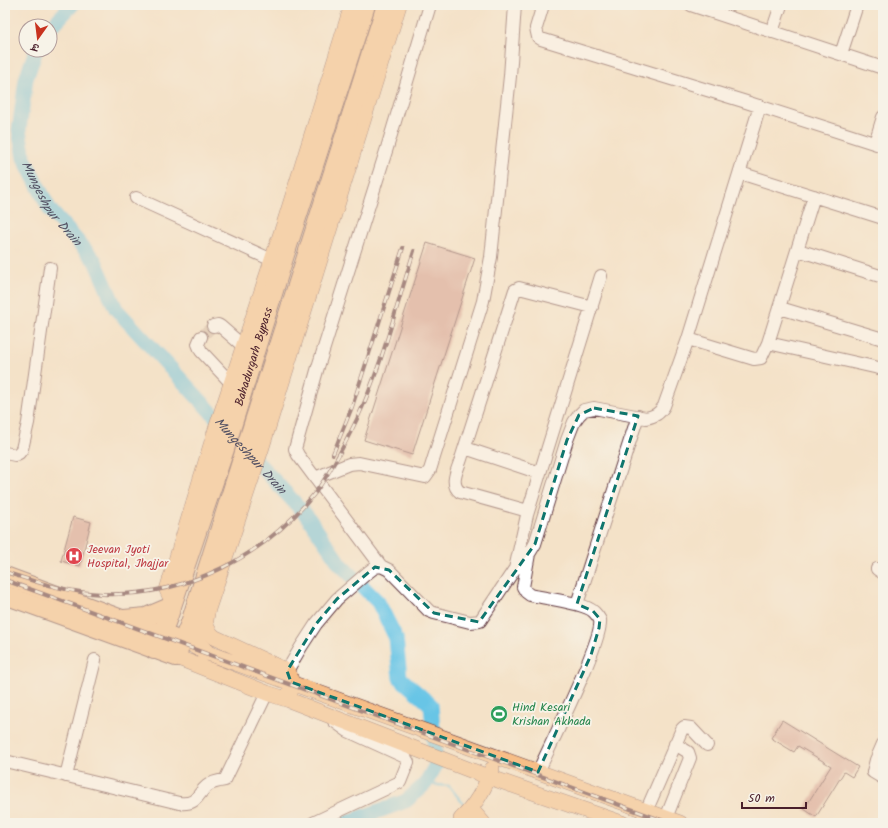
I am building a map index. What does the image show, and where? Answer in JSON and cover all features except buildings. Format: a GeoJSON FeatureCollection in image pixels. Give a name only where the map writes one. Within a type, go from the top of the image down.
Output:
{"type":"FeatureCollection","features":[{"type":"Feature","properties":{"kind":"highway","name":"Bahadurgarh Bypass"},"geometry":{"type":"LineString","coordinates":[[158,642],[173,604],[229,411],[284,258],[366,5]]}},
{"type":"Feature","properties":{"kind":"highway","name":"Bahadurgarh Bypass"},"geometry":{"type":"LineString","coordinates":[[180,649],[244,475],[249,436],[386,5]]}},
{"type":"Feature","properties":{"kind":"highway"},"geometry":{"type":"LineString","coordinates":[[5,576],[121,619],[158,642]]}},
{"type":"Feature","properties":{"kind":"highway"},"geometry":{"type":"LineString","coordinates":[[5,595],[127,640],[158,642],[180,649]]}},
{"type":"Feature","properties":{"kind":"highway"},"geometry":{"type":"LineString","coordinates":[[121,619],[146,617],[173,604]]}},
{"type":"Feature","properties":{"kind":"highway"},"geometry":{"type":"LineString","coordinates":[[190,623],[197,641],[205,652]]}},
{"type":"Feature","properties":{"kind":"main road"},"geometry":{"type":"LineString","coordinates":[[229,411],[231,383],[272,260],[352,5]]}},
{"type":"Feature","properties":{"kind":"main road"},"geometry":{"type":"LineString","coordinates":[[399,5],[261,450],[244,475],[205,623],[209,632],[214,637],[289,677],[360,707],[538,772],[651,816],[680,823]]}},
{"type":"Feature","properties":{"kind":"main road"},"geometry":{"type":"LineString","coordinates":[[180,649],[205,652],[289,677]]}},
{"type":"Feature","properties":{"kind":"main road"},"geometry":{"type":"LineString","coordinates":[[180,649],[267,694],[289,700],[486,776],[622,823]]}},
{"type":"Feature","properties":{"kind":"main road"},"geometry":{"type":"LineString","coordinates":[[289,677],[289,700]]}},
{"type":"Feature","properties":{"kind":"main road"},"geometry":{"type":"LineString","coordinates":[[483,823],[464,818],[495,756]]}},
{"type":"Feature","properties":{"kind":"street"},"geometry":{"type":"LineString","coordinates":[[430,5],[387,148],[318,366],[296,446],[296,452],[380,566],[389,570],[429,610],[439,615],[470,622],[478,622],[483,618],[514,570],[529,554],[535,544],[567,440],[574,422],[584,410],[594,408],[646,418],[655,416],[664,406],[688,339],[760,106]]}},
{"type":"Feature","properties":{"kind":"street"},"geometry":{"type":"LineString","coordinates":[[316,478],[349,464],[359,463],[425,477],[428,474],[483,301],[488,279],[501,162],[515,5]]}},
{"type":"Feature","properties":{"kind":"street"},"geometry":{"type":"LineString","coordinates":[[543,5],[536,28],[538,37],[541,39],[879,144],[883,117]]}},
{"type":"Feature","properties":{"kind":"street"},"geometry":{"type":"LineString","coordinates":[[690,5],[883,68]]}},
{"type":"Feature","properties":{"kind":"street"},"geometry":{"type":"LineString","coordinates":[[772,32],[781,5]]}},
{"type":"Feature","properties":{"kind":"street"},"geometry":{"type":"LineString","coordinates":[[841,54],[857,5]]}},
{"type":"Feature","properties":{"kind":"street"},"geometry":{"type":"LineString","coordinates":[[740,173],[883,218]]}},
{"type":"Feature","properties":{"kind":"street"},"geometry":{"type":"LineString","coordinates":[[688,339],[754,359],[761,358],[768,343],[780,308],[814,196]]}},
{"type":"Feature","properties":{"kind":"street"},"geometry":{"type":"LineString","coordinates":[[136,198],[272,260]]}},
{"type":"Feature","properties":{"kind":"street"},"geometry":{"type":"LineString","coordinates":[[798,250],[883,277]]}},
{"type":"Feature","properties":{"kind":"street"},"geometry":{"type":"LineString","coordinates":[[5,453],[14,455],[19,453],[22,449],[28,423],[50,268]]}},
{"type":"Feature","properties":{"kind":"street"},"geometry":{"type":"LineString","coordinates":[[514,570],[528,511],[601,276]]}},
{"type":"Feature","properties":{"kind":"street"},"geometry":{"type":"LineString","coordinates":[[528,511],[460,492],[456,489],[454,482],[464,448],[516,290],[519,288],[592,307]]}},
{"type":"Feature","properties":{"kind":"street"},"geometry":{"type":"LineString","coordinates":[[780,308],[883,339]]}},
{"type":"Feature","properties":{"kind":"street"},"geometry":{"type":"LineString","coordinates":[[213,326],[220,326],[243,346]]}},
{"type":"Feature","properties":{"kind":"street"},"geometry":{"type":"LineString","coordinates":[[201,336],[198,344],[201,351],[231,383]]}},
{"type":"Feature","properties":{"kind":"street"},"geometry":{"type":"LineString","coordinates":[[768,343],[883,369]]}},
{"type":"Feature","properties":{"kind":"street"},"geometry":{"type":"LineString","coordinates":[[577,604],[638,416]]}},
{"type":"Feature","properties":{"kind":"street"},"geometry":{"type":"LineString","coordinates":[[464,448],[540,473]]}},
{"type":"Feature","properties":{"kind":"street"},"geometry":{"type":"LineString","coordinates":[[529,554],[523,587],[526,592],[530,595],[577,604],[594,611],[600,619],[599,628],[591,655],[538,772]]}},
{"type":"Feature","properties":{"kind":"street"},"geometry":{"type":"LineString","coordinates":[[289,677],[301,647],[316,624],[337,599],[375,567],[380,566]]}},
{"type":"Feature","properties":{"kind":"street"},"geometry":{"type":"LineString","coordinates":[[66,776],[96,660]]}},
{"type":"Feature","properties":{"kind":"street"},"geometry":{"type":"LineString","coordinates":[[5,761],[188,804],[200,795],[206,786],[215,781],[225,780],[267,694]]}},
{"type":"Feature","properties":{"kind":"street"},"geometry":{"type":"LineString","coordinates":[[313,823],[400,782],[408,762],[405,757],[348,731],[328,716]]}},
{"type":"Feature","properties":{"kind":"street"},"geometry":{"type":"LineString","coordinates":[[651,816],[674,744],[680,732],[684,727],[691,728],[707,745]]}},
{"type":"Feature","properties":{"kind":"street"},"geometry":{"type":"LineString","coordinates":[[636,823],[651,816],[690,758],[688,752],[674,744]]}},
{"type":"Feature","properties":{"kind":"street"},"geometry":{"type":"LineString","coordinates":[[883,744],[876,760],[873,772],[883,778]]}},
{"type":"Feature","properties":{"kind":"street"},"geometry":{"type":"LineString","coordinates":[[651,816],[662,756]]}},
{"type":"Feature","properties":{"kind":"highlighted area"},"geometry":{"type":"Polygon","coordinates":[[[594,408],[638,416],[577,604],[593,611],[600,619],[599,628],[591,655],[538,772],[291,682],[287,671],[316,624],[337,599],[375,567],[389,570],[434,613],[479,622],[535,544],[567,440],[579,415],[594,408]]]}},
{"type":"Feature","properties":{"kind":"waterway","name":"Mungeshpur Drain"},"geometry":{"type":"LineString","coordinates":[[58,20],[72,5]]}},
{"type":"Feature","properties":{"kind":"waterway","name":"Mungeshpur Drain"},"geometry":{"type":"LineString","coordinates":[[33,58],[26,79],[19,130],[24,158],[50,210],[95,261],[116,309],[307,516],[340,564],[378,602],[396,638],[400,678],[431,705],[436,765],[425,784],[406,801],[346,823]]}},
{"type":"Feature","properties":{"kind":"waterway"},"geometry":{"type":"LineString","coordinates":[[425,784],[449,786],[466,807]]}},
{"type":"Feature","properties":{"kind":"tunnel"},"geometry":{"type":"LineString","coordinates":[[201,337],[213,326]]}},
{"type":"Feature","properties":{"kind":"railway"},"geometry":{"type":"LineString","coordinates":[[333,454],[352,407],[403,248]]}},
{"type":"Feature","properties":{"kind":"railway"},"geometry":{"type":"LineString","coordinates":[[5,572],[78,592],[103,594],[134,593],[164,588],[193,580],[221,569],[247,554],[272,536],[295,516],[315,493],[333,466],[348,438],[374,378],[414,251]]}},
{"type":"Feature","properties":{"kind":"railway"},"geometry":{"type":"LineString","coordinates":[[5,580],[669,823]]}},
{"type":"Feature","properties":{"kind":"place","name":"Jeevan Jyoti Hospital, Jhajjar"},"geometry":{"type":"Point","coordinates":[74,556]}},
{"type":"Feature","properties":{"kind":"place","name":"Hind Kesari Krishan Akhada"},"geometry":{"type":"Point","coordinates":[499,714]}}]}
